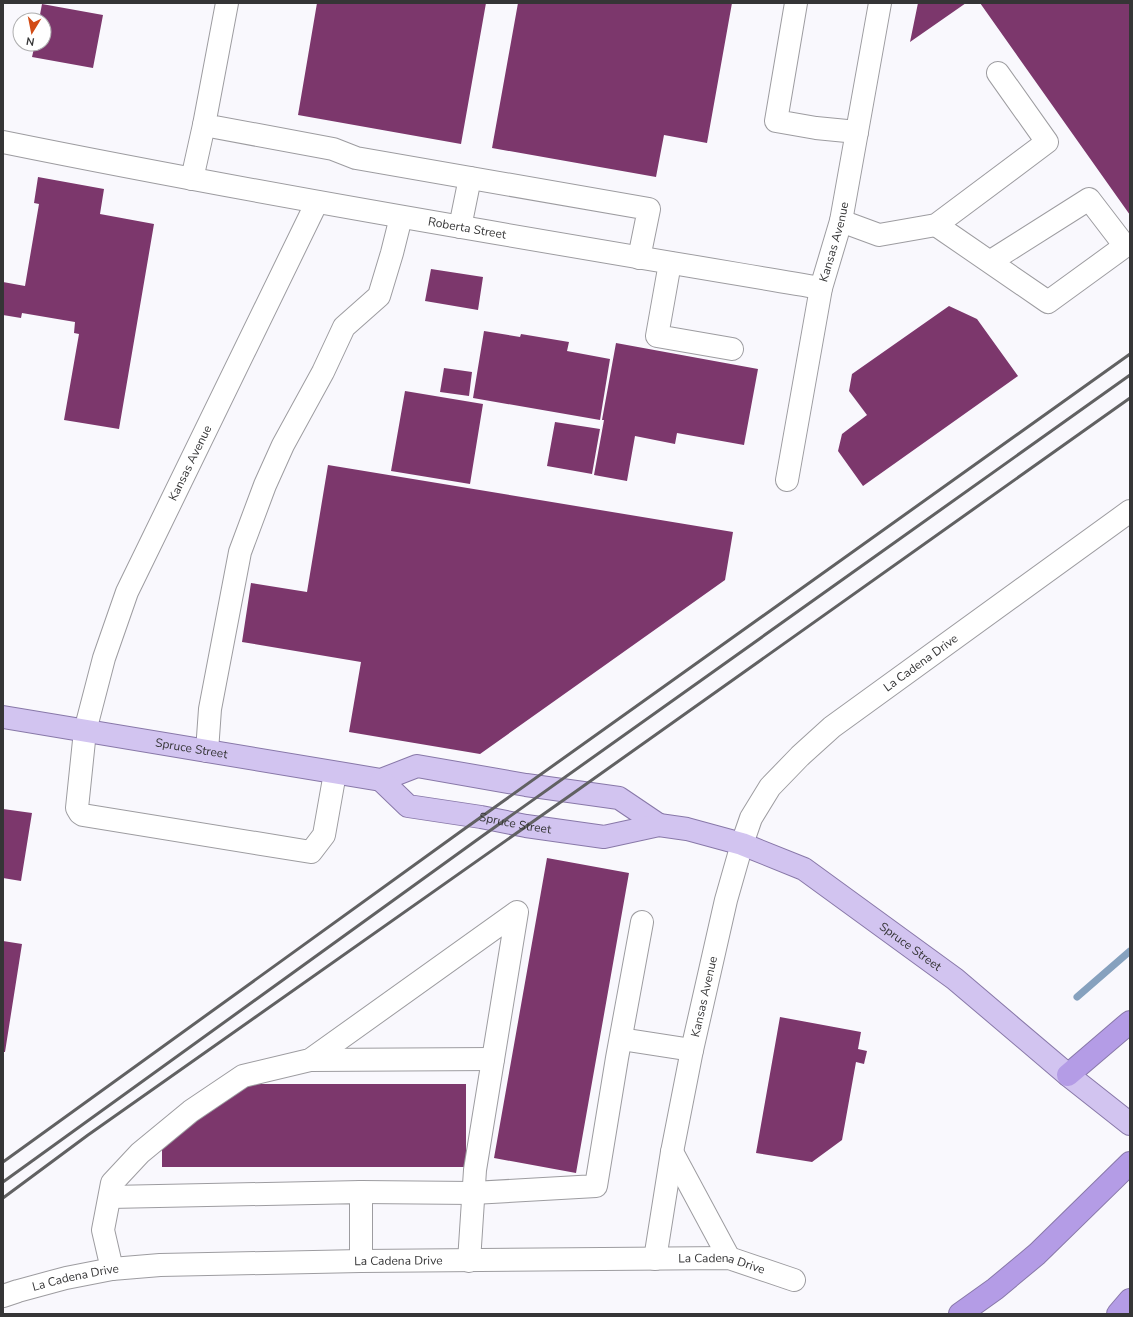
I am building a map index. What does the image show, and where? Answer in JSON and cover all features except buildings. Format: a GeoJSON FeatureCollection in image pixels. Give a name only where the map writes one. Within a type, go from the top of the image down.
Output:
{"type":"FeatureCollection","features":[{"type":"Feature","properties":{"kind":"highway"},"geometry":{"type":"LineString","coordinates":[[1068,1075],[1130,1022]]}},
{"type":"Feature","properties":{"kind":"highway"},"geometry":{"type":"LineString","coordinates":[[960,1314],[1037,1254],[1130,1163]]}},
{"type":"Feature","properties":{"kind":"highway"},"geometry":{"type":"LineString","coordinates":[[1118,1314],[1130,1300]]}},
{"type":"Feature","properties":{"kind":"main road","name":"Spruce Street"},"geometry":{"type":"LineString","coordinates":[[3,717],[380,780],[417,766],[526,785],[619,798],[660,825]]}},
{"type":"Feature","properties":{"kind":"main road","name":"Spruce Street"},"geometry":{"type":"LineString","coordinates":[[380,780],[408,806],[481,817],[526,826],[604,837],[660,825],[687,829],[742,844],[804,869],[955,979],[1068,1075],[1130,1124]]}},
{"type":"Feature","properties":{"kind":"street"},"geometry":{"type":"LineString","coordinates":[[192,179],[204,125],[227,3]]}},
{"type":"Feature","properties":{"kind":"street"},"geometry":{"type":"LineString","coordinates":[[796,3],[776,120],[816,128],[857,132]]}},
{"type":"Feature","properties":{"kind":"street","name":"Kansas Avenue"},"geometry":{"type":"LineString","coordinates":[[787,480],[821,288],[841,221],[880,3]]}},
{"type":"Feature","properties":{"kind":"street"},"geometry":{"type":"LineString","coordinates":[[841,221],[879,235],[936,225],[1047,142],[998,73]]}},
{"type":"Feature","properties":{"kind":"street"},"geometry":{"type":"LineString","coordinates":[[204,125],[333,149],[356,158],[649,209],[640,258]]}},
{"type":"Feature","properties":{"kind":"street","name":"Roberta Street"},"geometry":{"type":"LineString","coordinates":[[3,142],[115,165],[401,217],[821,288]]}},
{"type":"Feature","properties":{"kind":"street"},"geometry":{"type":"LineString","coordinates":[[460,227],[470,178]]}},
{"type":"Feature","properties":{"kind":"street"},"geometry":{"type":"LineString","coordinates":[[936,225],[991,261],[1048,302],[1125,246],[1089,199],[991,261]]}},
{"type":"Feature","properties":{"kind":"street","name":"Kansas Avenue"},"geometry":{"type":"LineString","coordinates":[[317,202],[127,592],[104,658],[85,731],[78,808],[80,813],[83,815],[311,852],[324,835],[335,773]]}},
{"type":"Feature","properties":{"kind":"street"},"geometry":{"type":"LineString","coordinates":[[207,751],[210,709],[240,552],[265,485],[282,445],[323,372],[344,327],[379,296],[401,217]]}},
{"type":"Feature","properties":{"kind":"street"},"geometry":{"type":"LineString","coordinates":[[670,263],[657,336],[732,349]]}},
{"type":"Feature","properties":{"kind":"street","name":"La Cadena Drive"},"geometry":{"type":"LineString","coordinates":[[742,844],[751,818],[770,787],[800,756],[832,727],[1130,511]]}},
{"type":"Feature","properties":{"kind":"street","name":"Kansas Avenue"},"geometry":{"type":"LineString","coordinates":[[655,1259],[672,1152],[692,1050],[726,900],[742,844]]}},
{"type":"Feature","properties":{"kind":"street"},"geometry":{"type":"LineString","coordinates":[[310,1060],[517,912],[473,1193],[469,1261]]}},
{"type":"Feature","properties":{"kind":"street"},"geometry":{"type":"LineString","coordinates":[[110,1197],[361,1192],[473,1193],[596,1186],[642,922]]}},
{"type":"Feature","properties":{"kind":"street"},"geometry":{"type":"LineString","coordinates":[[621,1039],[692,1050]]}},
{"type":"Feature","properties":{"kind":"street"},"geometry":{"type":"LineString","coordinates":[[112,1269],[103,1230],[112,1184],[140,1152],[191,1111],[243,1076],[310,1060],[493,1059]]}},
{"type":"Feature","properties":{"kind":"street"},"geometry":{"type":"LineString","coordinates":[[672,1152],[730,1258]]}},
{"type":"Feature","properties":{"kind":"street"},"geometry":{"type":"LineString","coordinates":[[361,1192],[361,1261]]}},
{"type":"Feature","properties":{"kind":"street","name":"La Cadena Drive"},"geometry":{"type":"LineString","coordinates":[[3,1296],[18,1290],[66,1278],[112,1269],[160,1265],[361,1261],[730,1258],[794,1280]]}},
{"type":"Feature","properties":{"kind":"waterway"},"geometry":{"type":"LineString","coordinates":[[1077,997],[1130,951]]}},
{"type":"Feature","properties":{"kind":"railway"},"geometry":{"type":"LineString","coordinates":[[3,1162],[460,832],[1130,354]]}},
{"type":"Feature","properties":{"kind":"railway"},"geometry":{"type":"LineString","coordinates":[[3,1182],[481,837],[1130,375]]}},
{"type":"Feature","properties":{"kind":"railway"},"geometry":{"type":"LineString","coordinates":[[3,1198],[88,1135],[1130,398]]}}]}
